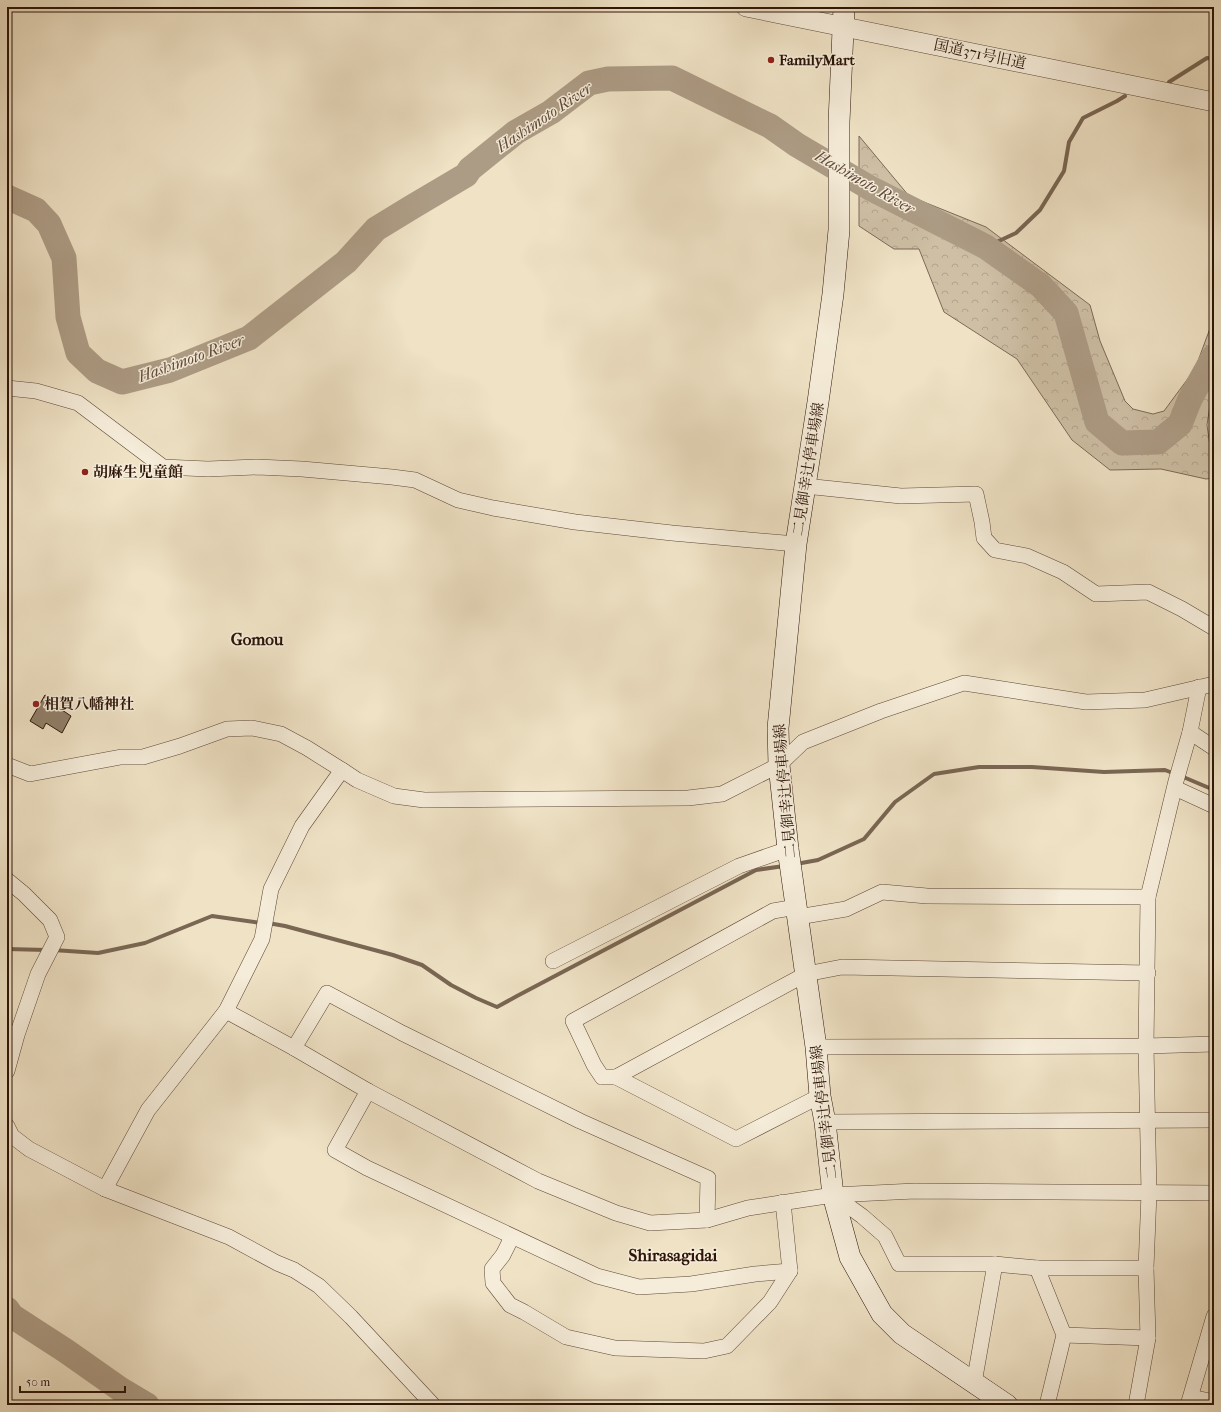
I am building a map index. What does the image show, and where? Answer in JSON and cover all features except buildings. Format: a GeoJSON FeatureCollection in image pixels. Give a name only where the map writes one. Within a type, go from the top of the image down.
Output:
{"type":"FeatureCollection","features":[{"type":"Feature","properties":{"kind":"main road","name":"二見御幸辻停車場線"},"geometry":{"type":"LineString","coordinates":[[843,16],[839,122],[838,230],[833,294],[796,544],[778,728],[779,765],[788,850],[816,1047],[820,1096],[825,1122],[833,1195],[850,1257],[882,1314],[902,1334],[1007,1405]]}},
{"type":"Feature","properties":{"kind":"street","name":"国道371号旧道"},"geometry":{"type":"LineString","coordinates":[[746,7],[843,16],[1214,102]]}},
{"type":"Feature","properties":{"kind":"street"},"geometry":{"type":"LineString","coordinates":[[7,388],[36,391],[78,403],[163,467],[208,469],[257,467],[302,469],[392,477],[415,480],[458,500],[493,508],[575,522],[672,533],[796,544]]}},
{"type":"Feature","properties":{"kind":"street"},"geometry":{"type":"LineString","coordinates":[[805,486],[901,496],[976,494],[984,538],[995,550],[1027,556],[1063,572],[1096,594],[1148,592],[1182,609],[1214,628]]}},
{"type":"Feature","properties":{"kind":"street"},"geometry":{"type":"LineString","coordinates":[[7,766],[30,774],[120,757],[143,757],[180,746],[227,729],[252,728],[281,734],[307,748],[357,780],[394,796],[424,800],[688,798],[722,794],[779,765],[803,742],[881,711],[964,683],[1086,702],[1145,700],[1214,684]]}},
{"type":"Feature","properties":{"kind":"street"},"geometry":{"type":"LineString","coordinates":[[1136,1405],[1148,1338],[1146,1268],[1149,1193],[1146,1046],[1148,897],[1189,738],[1198,687]]}},
{"type":"Feature","properties":{"kind":"street"},"geometry":{"type":"LineString","coordinates":[[1189,738],[1214,748]]}},
{"type":"Feature","properties":{"kind":"street"},"geometry":{"type":"LineString","coordinates":[[105,1188],[148,1110],[226,1011],[262,939],[271,890],[302,826],[342,770]]}},
{"type":"Feature","properties":{"kind":"street"},"geometry":{"type":"LineString","coordinates":[[1176,785],[1214,806]]}},
{"type":"Feature","properties":{"kind":"street"},"geometry":{"type":"LineString","coordinates":[[553,961],[739,866],[788,850]]}},
{"type":"Feature","properties":{"kind":"street"},"geometry":{"type":"LineString","coordinates":[[7,880],[24,894],[50,920],[57,937],[38,974],[17,1035],[7,1071]]}},
{"type":"Feature","properties":{"kind":"street"},"geometry":{"type":"LineString","coordinates":[[820,1096],[736,1139],[616,1077],[602,1077],[594,1065],[573,1021],[773,911],[797,912],[846,909],[882,892],[927,896],[1148,897]]}},
{"type":"Feature","properties":{"kind":"street"},"geometry":{"type":"LineString","coordinates":[[616,1077],[806,974],[842,967],[1148,973]]}},
{"type":"Feature","properties":{"kind":"street"},"geometry":{"type":"LineString","coordinates":[[294,1048],[327,993],[402,1033],[580,1121],[708,1178],[707,1220]]}},
{"type":"Feature","properties":{"kind":"street"},"geometry":{"type":"LineString","coordinates":[[226,1011],[368,1091],[538,1181],[616,1213],[650,1223],[707,1220],[748,1208],[833,1195],[915,1191],[1214,1193]]}},
{"type":"Feature","properties":{"kind":"street"},"geometry":{"type":"LineString","coordinates":[[816,1047],[1146,1046],[1214,1044]]}},
{"type":"Feature","properties":{"kind":"street"},"geometry":{"type":"LineString","coordinates":[[368,1091],[335,1150],[367,1168],[597,1276],[639,1287],[691,1284],[755,1274],[790,1271]]}},
{"type":"Feature","properties":{"kind":"street"},"geometry":{"type":"LineString","coordinates":[[825,1122],[1214,1120]]}},
{"type":"Feature","properties":{"kind":"street"},"geometry":{"type":"LineString","coordinates":[[7,1126],[12,1136],[29,1149],[105,1188],[229,1237],[276,1263],[294,1270],[319,1286],[351,1317],[433,1405]]}},
{"type":"Feature","properties":{"kind":"street"},"geometry":{"type":"LineString","coordinates":[[833,1195],[862,1216],[885,1236],[899,1264],[995,1264],[1037,1268],[1146,1268]]}},
{"type":"Feature","properties":{"kind":"street"},"geometry":{"type":"LineString","coordinates":[[512,1237],[503,1255],[492,1269],[492,1282],[510,1305],[566,1337],[615,1348],[704,1351],[727,1346],[770,1302],[790,1271],[783,1202]]}},
{"type":"Feature","properties":{"kind":"street"},"geometry":{"type":"LineString","coordinates":[[974,1383],[995,1264]]}},
{"type":"Feature","properties":{"kind":"street"},"geometry":{"type":"LineString","coordinates":[[1037,1268],[1064,1335],[1046,1405]]}},
{"type":"Feature","properties":{"kind":"street"},"geometry":{"type":"LineString","coordinates":[[1214,1316],[1190,1401],[1214,1402]]}},
{"type":"Feature","properties":{"kind":"street"},"geometry":{"type":"LineString","coordinates":[[1064,1335],[1148,1338]]}},
{"type":"Feature","properties":{"kind":"green space"},"geometry":{"type":"Polygon","coordinates":[[[859,136],[909,196],[986,227],[1090,305],[1100,341],[1125,401],[1133,409],[1153,414],[1164,411],[1195,369],[1214,321],[1214,348],[1199,373],[1214,383],[1214,399],[1210,405],[1207,425],[1210,446],[1214,449],[1214,478],[1206,479],[1161,469],[1110,470],[1072,440],[1017,359],[944,312],[919,249],[894,249],[859,226],[859,136]]]}},
{"type":"Feature","properties":{"kind":"waterway"},"geometry":{"type":"LineString","coordinates":[[1169,82],[1207,58],[1214,59]]}},
{"type":"Feature","properties":{"kind":"waterway","name":"Hashimoto River"},"geometry":{"type":"LineString","coordinates":[[7,197],[36,210],[49,224],[64,258],[68,317],[78,353],[97,371],[122,382],[170,370],[249,338],[346,262],[376,229],[466,175],[470,169],[516,132],[551,112],[589,83],[608,79],[672,78],[770,126],[797,145],[870,188],[986,247],[1041,286],[1066,313],[1097,422],[1122,443],[1158,442],[1180,424],[1190,399],[1214,356]]}},
{"type":"Feature","properties":{"kind":"waterway"},"geometry":{"type":"LineString","coordinates":[[986,247],[1016,233],[1040,210],[1064,171],[1069,142],[1083,118],[1125,96]]}},
{"type":"Feature","properties":{"kind":"waterway"},"geometry":{"type":"LineString","coordinates":[[796,864],[818,860],[864,839],[895,802],[934,774],[979,767],[1032,767],[1104,772],[1165,770],[1175,774]]}},
{"type":"Feature","properties":{"kind":"waterway"},"geometry":{"type":"LineString","coordinates":[[1181,776],[1214,790]]}},
{"type":"Feature","properties":{"kind":"waterway"},"geometry":{"type":"LineString","coordinates":[[268,923],[285,926],[393,955],[422,965],[451,985],[497,1007],[756,870],[784,866]]}},
{"type":"Feature","properties":{"kind":"waterway"},"geometry":{"type":"LineString","coordinates":[[53,950],[98,953],[145,943],[212,916],[261,923]]}},
{"type":"Feature","properties":{"kind":"waterway"},"geometry":{"type":"LineString","coordinates":[[7,949],[46,950]]}},
{"type":"Feature","properties":{"kind":"waterway"},"geometry":{"type":"LineString","coordinates":[[7,1309],[12,1316],[66,1351],[120,1389],[147,1405]]}},
{"type":"Feature","properties":{"kind":"place","name":"FamilyMart"},"geometry":{"type":"Point","coordinates":[771,60]}},
{"type":"Feature","properties":{"kind":"place","name":"胡麻生児童館"},"geometry":{"type":"Point","coordinates":[85,472]}},
{"type":"Feature","properties":{"kind":"place","name":"相賀八幡神社"},"geometry":{"type":"Point","coordinates":[36,704]}},
{"type":"Feature","properties":{"kind":"district","name":"Gomou"},"geometry":{"type":"Point","coordinates":[257,639]}},
{"type":"Feature","properties":{"kind":"district","name":"Shirasagidai"},"geometry":{"type":"Point","coordinates":[673,1255]}}]}
